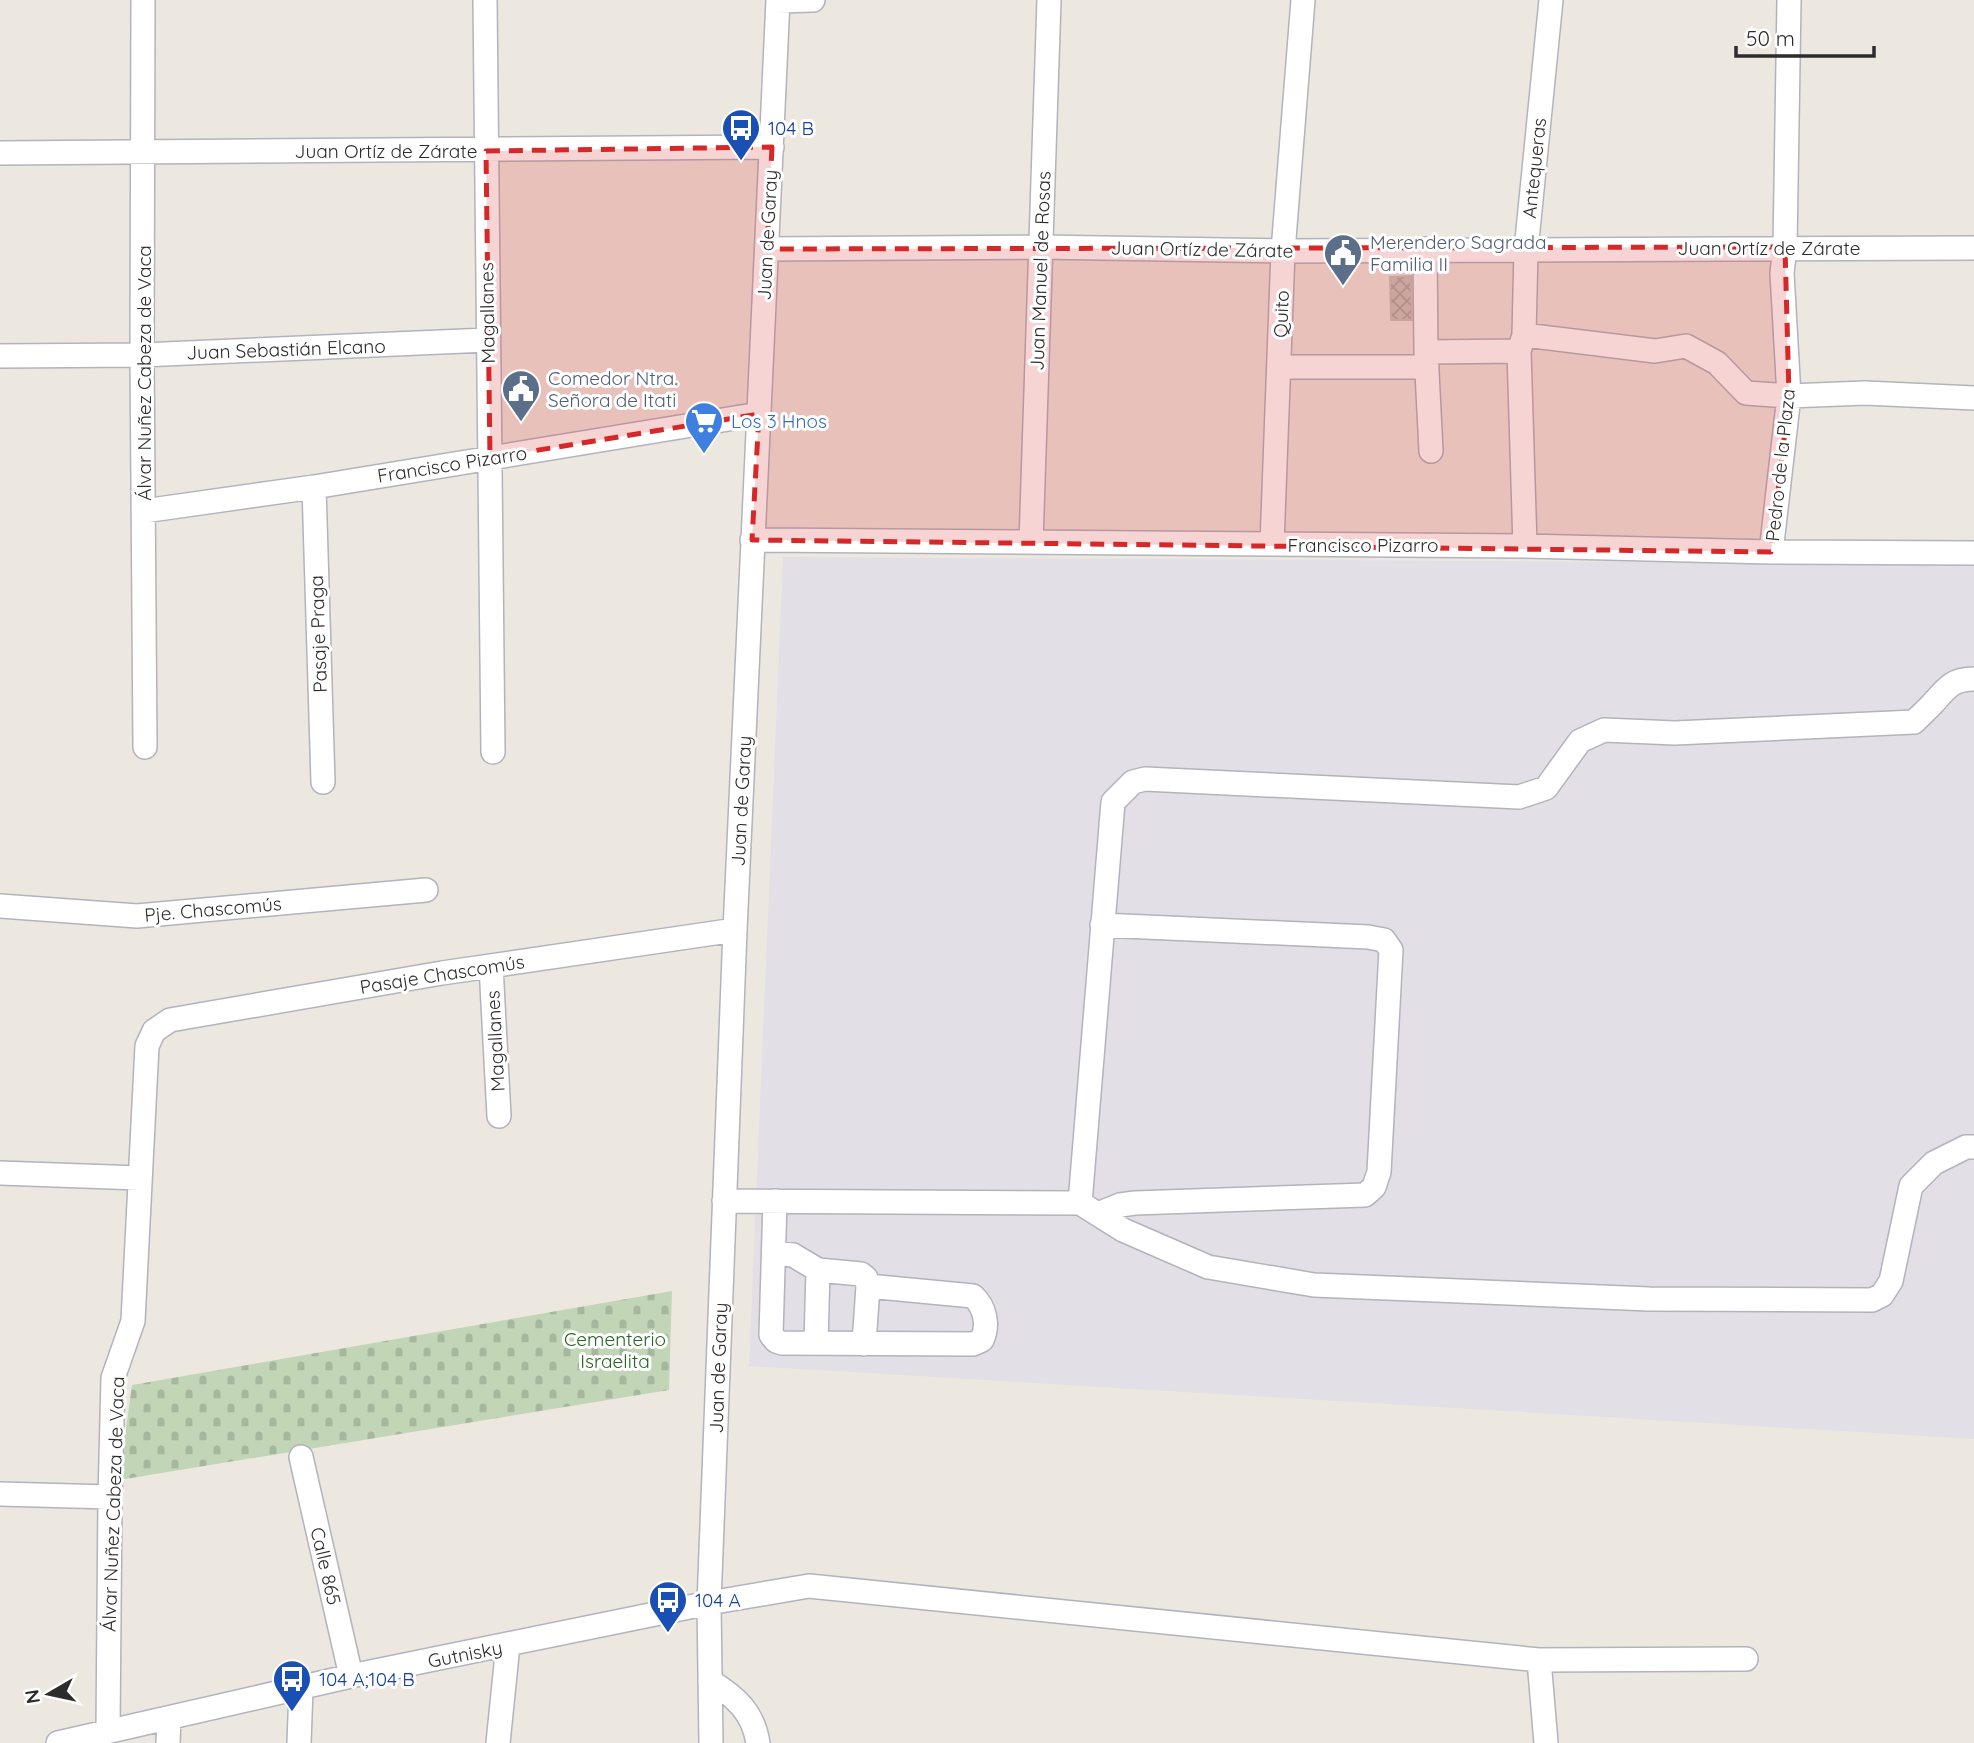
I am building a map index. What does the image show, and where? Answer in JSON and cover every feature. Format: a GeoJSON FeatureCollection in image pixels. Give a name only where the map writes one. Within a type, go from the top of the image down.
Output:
{"type":"FeatureCollection","features":[{"type":"Feature","properties":{"kind":"street","name":"Álvar Nuñez Cabeza de Vaca"},"geometry":{"type":"LineString","coordinates":[[143,0],[145,747]]}},
{"type":"Feature","properties":{"kind":"street","name":"Magallanes"},"geometry":{"type":"LineString","coordinates":[[485,0],[493,752]]}},
{"type":"Feature","properties":{"kind":"street"},"geometry":{"type":"LineString","coordinates":[[778,1],[813,0]]}},
{"type":"Feature","properties":{"kind":"street","name":"Juan Manuel de Rosas"},"geometry":{"type":"LineString","coordinates":[[1031,542],[1049,0]]}},
{"type":"Feature","properties":{"kind":"street","name":"Quito"},"geometry":{"type":"LineString","coordinates":[[1272,544],[1283,251],[1303,0]]}},
{"type":"Feature","properties":{"kind":"street","name":"Antequeras"},"geometry":{"type":"LineString","coordinates":[[1525,546],[1521,343],[1526,250],[1551,0]]}},
{"type":"Feature","properties":{"kind":"street","name":"Pedro de la Plaza"},"geometry":{"type":"LineString","coordinates":[[1772,552],[1790,396],[1783,273],[1786,247],[1789,0]]}},
{"type":"Feature","properties":{"kind":"street","name":"Juan de Garay"},"geometry":{"type":"LineString","coordinates":[[709,1603],[735,930],[778,1]]}},
{"type":"Feature","properties":{"kind":"street","name":"Juan Ortíz de Zárate"},"geometry":{"type":"LineString","coordinates":[[0,153],[772,147]]}},
{"type":"Feature","properties":{"kind":"street","name":"Juan Ortíz de Zárate"},"geometry":{"type":"LineString","coordinates":[[767,249],[1040,247],[1283,251],[1974,248]]}},
{"type":"Feature","properties":{"kind":"street"},"geometry":{"type":"LineString","coordinates":[[1425,249],[1431,451]]}},
{"type":"Feature","properties":{"kind":"street","name":"Juan Sebastián Elcano"},"geometry":{"type":"LineString","coordinates":[[0,356],[142,355],[487,340]]}},
{"type":"Feature","properties":{"kind":"street"},"geometry":{"type":"LineString","coordinates":[[1279,367],[1427,359],[1521,343],[1655,351],[1686,346],[1717,363],[1746,393],[1790,396],[1865,393],[1974,398]]}},
{"type":"Feature","properties":{"kind":"street","name":"Francisco Pizarro"},"geometry":{"type":"LineString","coordinates":[[144,511],[314,487],[759,414]]}},
{"type":"Feature","properties":{"kind":"street","name":"Pasaje Praga"},"geometry":{"type":"LineString","coordinates":[[314,487],[323,782]]}},
{"type":"Feature","properties":{"kind":"street","name":"Francisco Pizarro"},"geometry":{"type":"LineString","coordinates":[[752,540],[1525,546],[1772,552],[1974,553]]}},
{"type":"Feature","properties":{"kind":"street"},"geometry":{"type":"LineString","coordinates":[[1089,1209],[1102,925],[1113,802],[1133,782],[1145,779],[1519,797],[1546,788],[1580,741],[1604,730],[1675,733],[1914,722],[1948,685],[1959,679],[1974,679]]}},
{"type":"Feature","properties":{"kind":"street","name":"Pje. Chascomús"},"geometry":{"type":"LineString","coordinates":[[0,906],[137,916],[426,890]]}},
{"type":"Feature","properties":{"kind":"street"},"geometry":{"type":"LineString","coordinates":[[724,1200],[1089,1209],[1127,1204],[1365,1195],[1374,1187],[1380,1160],[1391,950],[1384,940],[1368,937],[1102,925]]}},
{"type":"Feature","properties":{"kind":"street","name":"Pasaje Chascomús"},"geometry":{"type":"LineString","coordinates":[[154,1031],[170,1020],[491,966],[735,930]]}},
{"type":"Feature","properties":{"kind":"street","name":"Magallanes"},"geometry":{"type":"LineString","coordinates":[[491,966],[499,1116]]}},
{"type":"Feature","properties":{"kind":"street","name":"Álvar Nuñez Cabeza de Vaca"},"geometry":{"type":"LineString","coordinates":[[99,1736],[113,1378],[133,1321],[147,1046],[154,1031]]}},
{"type":"Feature","properties":{"kind":"street"},"geometry":{"type":"LineString","coordinates":[[1089,1209],[1123,1230],[1208,1267],[1314,1285],[1649,1299],[1872,1300],[1882,1295],[1891,1281],[1911,1186],[1934,1163],[1965,1147],[1974,1147]]}},
{"type":"Feature","properties":{"kind":"street"},"geometry":{"type":"LineString","coordinates":[[0,1173],[139,1178]]}},
{"type":"Feature","properties":{"kind":"street"},"geometry":{"type":"LineString","coordinates":[[775,1201],[771,1335],[776,1341],[973,1344],[982,1340],[986,1330],[983,1309],[973,1296],[868,1286]]}},
{"type":"Feature","properties":{"kind":"street"},"geometry":{"type":"LineString","coordinates":[[774,1252],[793,1255],[818,1270],[861,1274],[866,1278],[868,1286],[864,1343]]}},
{"type":"Feature","properties":{"kind":"street"},"geometry":{"type":"LineString","coordinates":[[816,1343],[818,1270]]}},
{"type":"Feature","properties":{"kind":"street","name":"Calle 865"},"geometry":{"type":"LineString","coordinates":[[301,1457],[351,1676]]}},
{"type":"Feature","properties":{"kind":"street"},"geometry":{"type":"LineString","coordinates":[[0,1494],[110,1497]]}},
{"type":"Feature","properties":{"kind":"street","name":"Gutnisky"},"geometry":{"type":"LineString","coordinates":[[58,1743],[99,1736],[351,1676],[709,1603],[809,1586],[1539,1660],[1746,1659]]}},
{"type":"Feature","properties":{"kind":"street"},"geometry":{"type":"LineString","coordinates":[[709,1603],[710,1743]]}},
{"type":"Feature","properties":{"kind":"street"},"geometry":{"type":"LineString","coordinates":[[498,1743],[508,1645]]}},
{"type":"Feature","properties":{"kind":"street"},"geometry":{"type":"LineString","coordinates":[[1539,1660],[1546,1743]]}},
{"type":"Feature","properties":{"kind":"street"},"geometry":{"type":"LineString","coordinates":[[710,1681],[727,1692],[745,1710],[755,1725],[758,1743]]}},
{"type":"Feature","properties":{"kind":"street"},"geometry":{"type":"LineString","coordinates":[[299,1743],[301,1689]]}},
{"type":"Feature","properties":{"kind":"street"},"geometry":{"type":"LineString","coordinates":[[168,1743],[169,1718]]}},
{"type":"Feature","properties":{"kind":"highlighted area"},"geometry":{"type":"Polygon","coordinates":[[[772,147],[767,249],[1785,247],[1789,396],[1771,552],[752,540],[759,414],[490,458],[486,151],[772,147]]]}},
{"type":"Feature","properties":{"kind":"shaded area"},"geometry":{"type":"Polygon","coordinates":[[[783,557],[1974,564],[1974,1439],[749,1366],[783,557]]]}},
{"type":"Feature","properties":{"kind":"green space","name":"Cementerio Israelita"},"geometry":{"type":"Polygon","coordinates":[[[672,1291],[669,1390],[119,1480],[132,1385],[672,1291]]]}},
{"type":"Feature","properties":{"kind":"building"},"geometry":{"type":"Polygon","coordinates":[[[1411,276],[1412,320],[1391,320],[1390,277],[1411,276]]]}},
{"type":"Feature","properties":{"kind":"place","name":"104 B"},"geometry":{"type":"Point","coordinates":[741,162]}},
{"type":"Feature","properties":{"kind":"place","name":"Merendero Sagrada Familia II"},"geometry":{"type":"Point","coordinates":[1343,287]}},
{"type":"Feature","properties":{"kind":"place","name":"Comedor Ntra. Señora de Itati"},"geometry":{"type":"Point","coordinates":[521,423]}},
{"type":"Feature","properties":{"kind":"place","name":"Los 3 Hnos"},"geometry":{"type":"Point","coordinates":[704,455]}},
{"type":"Feature","properties":{"kind":"place","name":"104 A"},"geometry":{"type":"Point","coordinates":[668,1634]}},
{"type":"Feature","properties":{"kind":"place","name":"104 A;104 B"},"geometry":{"type":"Point","coordinates":[292,1713]}}]}
